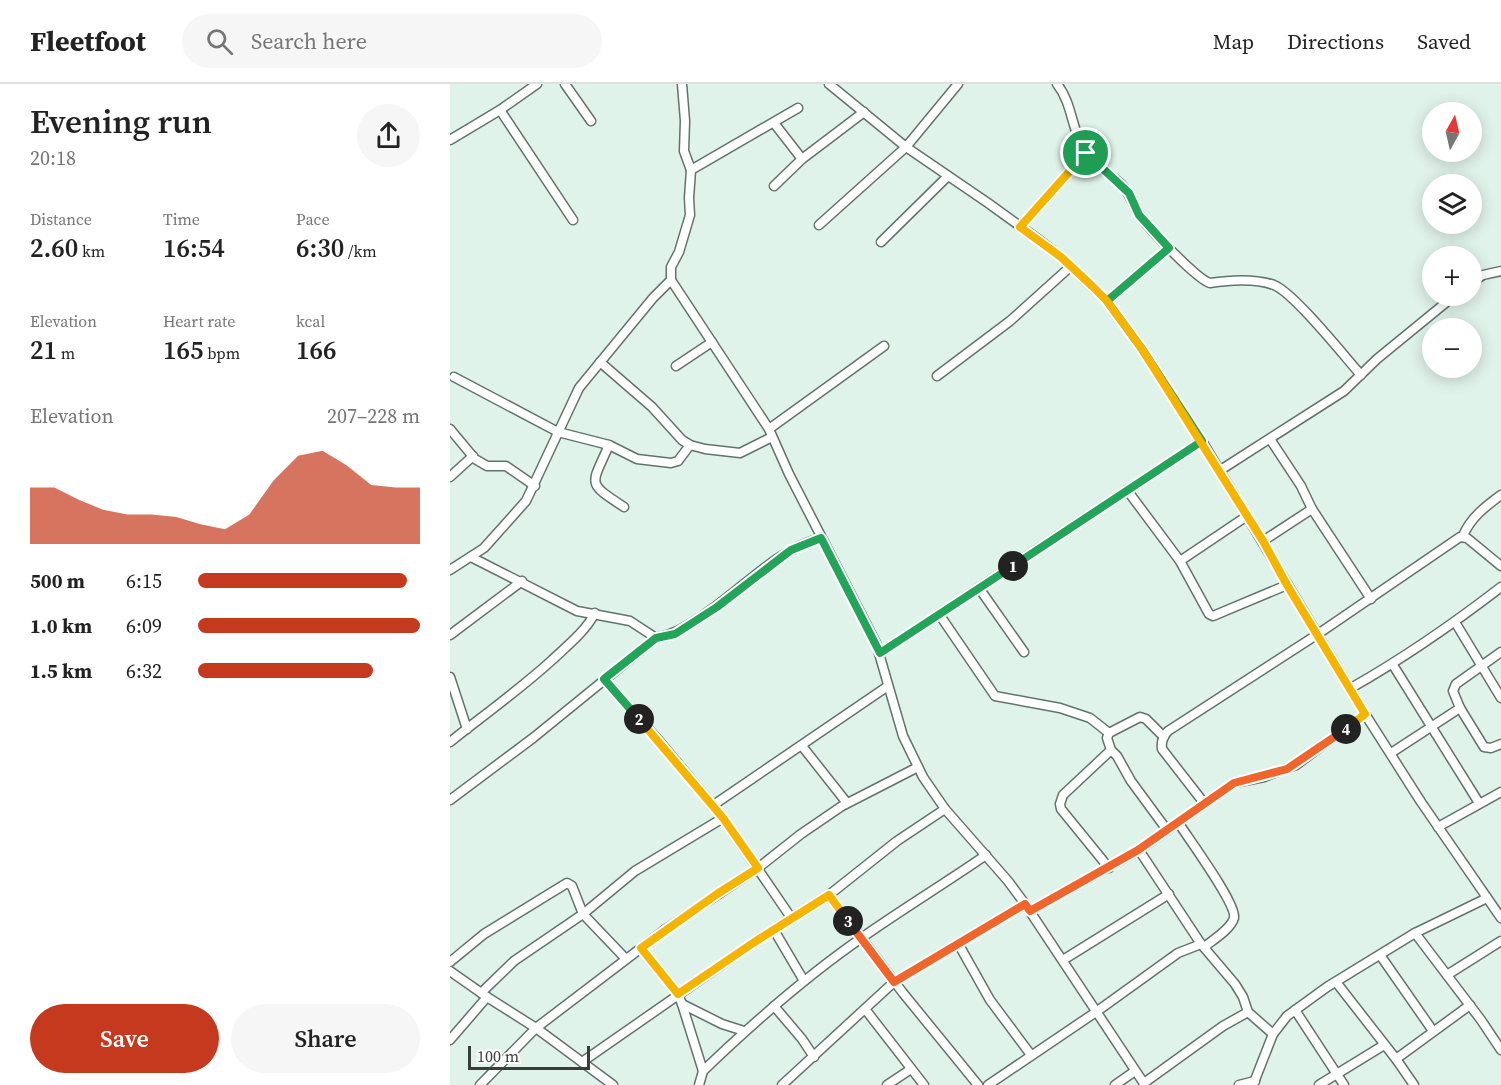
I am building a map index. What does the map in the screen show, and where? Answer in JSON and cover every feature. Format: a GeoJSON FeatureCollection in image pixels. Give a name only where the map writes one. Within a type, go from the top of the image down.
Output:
{"type":"FeatureCollection","features":[{"type":"Feature","properties":{"kind":"street"},"geometry":{"type":"LineString","coordinates":[[450,140],[500,110],[537,84]]}},
{"type":"Feature","properties":{"kind":"street"},"geometry":{"type":"LineString","coordinates":[[565,84],[591,121]]}},
{"type":"Feature","properties":{"kind":"street"},"geometry":{"type":"LineString","coordinates":[[682,84],[685,121],[684,151],[691,170],[690,215],[672,267],[671,280],[771,433],[789,474],[880,653],[903,736],[918,767],[945,809],[986,855],[1028,908],[1144,1084],[1223,1026],[1248,1012]]}},
{"type":"Feature","properties":{"kind":"street"},"geometry":{"type":"LineString","coordinates":[[829,84],[906,147],[1061,257],[1107,301],[1142,349],[1202,441],[1365,714],[1438,827],[1501,918]]}},
{"type":"Feature","properties":{"kind":"street"},"geometry":{"type":"LineString","coordinates":[[819,225],[906,147],[958,84]]}},
{"type":"Feature","properties":{"kind":"street"},"geometry":{"type":"LineString","coordinates":[[1057,84],[1069,104],[1075,129],[1086,153],[1129,193],[1139,215],[1169,248],[1205,281],[1249,281],[1280,288],[1361,375]]}},
{"type":"Feature","properties":{"kind":"street"},"geometry":{"type":"LineString","coordinates":[[691,170],[798,108]]}},
{"type":"Feature","properties":{"kind":"street"},"geometry":{"type":"LineString","coordinates":[[500,110],[573,220]]}},
{"type":"Feature","properties":{"kind":"street"},"geometry":{"type":"LineString","coordinates":[[774,186],[802,159],[864,112]]}},
{"type":"Feature","properties":{"kind":"street"},"geometry":{"type":"LineString","coordinates":[[774,123],[802,159]]}},
{"type":"Feature","properties":{"kind":"street"},"geometry":{"type":"LineString","coordinates":[[1020,227],[1086,153]]}},
{"type":"Feature","properties":{"kind":"street"},"geometry":{"type":"LineString","coordinates":[[881,242],[948,176]]}},
{"type":"Feature","properties":{"kind":"street"},"geometry":{"type":"LineString","coordinates":[[1107,301],[1169,248]]}},
{"type":"Feature","properties":{"kind":"street"},"geometry":{"type":"LineString","coordinates":[[937,376],[1010,321],[1070,267]]}},
{"type":"Feature","properties":{"kind":"street"},"geometry":{"type":"LineString","coordinates":[[1482,276],[1501,271]]}},
{"type":"Feature","properties":{"kind":"street"},"geometry":{"type":"LineString","coordinates":[[450,570],[484,548],[526,501],[579,388],[653,298],[671,280]]}},
{"type":"Feature","properties":{"kind":"street"},"geometry":{"type":"LineString","coordinates":[[1219,471],[1344,391],[1442,306]]}},
{"type":"Feature","properties":{"kind":"street"},"geometry":{"type":"LineString","coordinates":[[676,366],[712,342]]}},
{"type":"Feature","properties":{"kind":"street"},"geometry":{"type":"LineString","coordinates":[[600,362],[652,407],[682,440],[705,449],[740,453],[771,433],[884,346]]}},
{"type":"Feature","properties":{"kind":"street"},"geometry":{"type":"LineString","coordinates":[[454,377],[558,432],[609,445],[637,459],[671,463],[678,461],[690,445]]}},
{"type":"Feature","properties":{"kind":"street"},"geometry":{"type":"LineString","coordinates":[[450,429],[473,456],[487,466],[506,466],[534,486]]}},
{"type":"Feature","properties":{"kind":"street"},"geometry":{"type":"LineString","coordinates":[[1270,439],[1301,486],[1312,509],[1371,599]]}},
{"type":"Feature","properties":{"kind":"street"},"geometry":{"type":"LineString","coordinates":[[880,653],[1202,441]]}},
{"type":"Feature","properties":{"kind":"street"},"geometry":{"type":"LineString","coordinates":[[609,445],[595,476],[595,484],[599,490],[624,507]]}},
{"type":"Feature","properties":{"kind":"street"},"geometry":{"type":"LineString","coordinates":[[450,477],[473,456]]}},
{"type":"Feature","properties":{"kind":"street"},"geometry":{"type":"LineString","coordinates":[[1127,490],[1180,561],[1213,616],[1287,585]]}},
{"type":"Feature","properties":{"kind":"street"},"geometry":{"type":"LineString","coordinates":[[1204,803],[1162,749],[1161,744],[1168,731],[1371,599],[1463,536],[1468,524],[1486,505],[1501,495]]}},
{"type":"Feature","properties":{"kind":"street"},"geometry":{"type":"LineString","coordinates":[[1263,541],[1312,509]]}},
{"type":"Feature","properties":{"kind":"street"},"geometry":{"type":"LineString","coordinates":[[1180,561],[1247,516]]}},
{"type":"Feature","properties":{"kind":"street"},"geometry":{"type":"LineString","coordinates":[[1463,536],[1500,565]]}},
{"type":"Feature","properties":{"kind":"street"},"geometry":{"type":"LineString","coordinates":[[450,800],[533,738],[656,638],[675,634],[717,607],[791,550],[821,538]]}},
{"type":"Feature","properties":{"kind":"street"},"geometry":{"type":"LineString","coordinates":[[471,557],[576,610],[630,621],[656,638]]}},
{"type":"Feature","properties":{"kind":"street"},"geometry":{"type":"LineString","coordinates":[[450,635],[522,581]]}},
{"type":"Feature","properties":{"kind":"street"},"geometry":{"type":"LineString","coordinates":[[1351,688],[1393,664],[1501,587]]}},
{"type":"Feature","properties":{"kind":"street"},"geometry":{"type":"LineString","coordinates":[[979,588],[1024,652]]}},
{"type":"Feature","properties":{"kind":"street"},"geometry":{"type":"LineString","coordinates":[[450,742],[526,683],[589,625],[595,614]]}},
{"type":"Feature","properties":{"kind":"street"},"geometry":{"type":"LineString","coordinates":[[939,614],[995,696],[1060,708],[1090,718],[1109,733]]}},
{"type":"Feature","properties":{"kind":"street"},"geometry":{"type":"LineString","coordinates":[[1455,622],[1501,698]]}},
{"type":"Feature","properties":{"kind":"street"},"geometry":{"type":"LineString","coordinates":[[1501,652],[1453,688],[1460,708],[1484,747],[1491,748],[1501,744]]}},
{"type":"Feature","properties":{"kind":"street"},"geometry":{"type":"LineString","coordinates":[[1393,664],[1479,803]]}},
{"type":"Feature","properties":{"kind":"street"},"geometry":{"type":"LineString","coordinates":[[450,677],[467,729]]}},
{"type":"Feature","properties":{"kind":"street"},"geometry":{"type":"LineString","coordinates":[[604,679],[723,818],[792,919]]}},
{"type":"Feature","properties":{"kind":"street"},"geometry":{"type":"LineString","coordinates":[[712,806],[888,686]]}},
{"type":"Feature","properties":{"kind":"street"},"geometry":{"type":"LineString","coordinates":[[1390,753],[1460,708]]}},
{"type":"Feature","properties":{"kind":"street"},"geometry":{"type":"LineString","coordinates":[[782,1085],[894,982],[1028,908],[1109,868],[1234,783],[1264,777],[1296,765],[1365,714]]}},
{"type":"Feature","properties":{"kind":"street"},"geometry":{"type":"LineString","coordinates":[[1164,737],[1146,719],[1140,717],[1109,733],[1107,740],[1131,781],[1167,830]]}},
{"type":"Feature","properties":{"kind":"street"},"geometry":{"type":"LineString","coordinates":[[802,746],[847,803]]}},
{"type":"Feature","properties":{"kind":"street"},"geometry":{"type":"LineString","coordinates":[[1109,868],[1061,809],[1060,804],[1064,795],[1111,750]]}},
{"type":"Feature","properties":{"kind":"street"},"geometry":{"type":"LineString","coordinates":[[480,1085],[536,1028],[625,958],[691,911],[758,868],[801,834],[847,803],[918,767]]}},
{"type":"Feature","properties":{"kind":"street"},"geometry":{"type":"LineString","coordinates":[[1438,827],[1479,803],[1500,795]]}},
{"type":"Feature","properties":{"kind":"street"},"geometry":{"type":"LineString","coordinates":[[582,1062],[678,994],[829,895],[897,841],[945,809]]}},
{"type":"Feature","properties":{"kind":"street"},"geometry":{"type":"LineString","coordinates":[[450,1040],[484,995],[514,961],[583,914],[611,889],[649,862],[723,818]]}},
{"type":"Feature","properties":{"kind":"street"},"geometry":{"type":"LineString","coordinates":[[992,1084],[1178,954],[1203,945],[1229,926],[1234,914],[1228,898],[1178,822]]}},
{"type":"Feature","properties":{"kind":"street"},"geometry":{"type":"LineString","coordinates":[[1138,850],[1203,945],[1235,984],[1248,1012],[1273,1034]]}},
{"type":"Feature","properties":{"kind":"street"},"geometry":{"type":"LineString","coordinates":[[699,1085],[703,1071],[744,1031],[804,981],[861,938],[986,855]]}},
{"type":"Feature","properties":{"kind":"street"},"geometry":{"type":"LineString","coordinates":[[450,962],[484,934],[565,884],[572,886],[583,914],[625,958]]}},
{"type":"Feature","properties":{"kind":"street"},"geometry":{"type":"LineString","coordinates":[[1063,960],[1169,894]]}},
{"type":"Feature","properties":{"kind":"street"},"geometry":{"type":"LineString","coordinates":[[829,895],[894,982],[978,1085]]}},
{"type":"Feature","properties":{"kind":"street"},"geometry":{"type":"LineString","coordinates":[[1239,1085],[1254,1083],[1278,1025],[1295,1010],[1415,933],[1487,898]]}},
{"type":"Feature","properties":{"kind":"street"},"geometry":{"type":"LineString","coordinates":[[774,930],[804,981]]}},
{"type":"Feature","properties":{"kind":"street"},"geometry":{"type":"LineString","coordinates":[[1415,933],[1501,1050]]}},
{"type":"Feature","properties":{"kind":"street"},"geometry":{"type":"LineString","coordinates":[[1447,975],[1501,941]]}},
{"type":"Feature","properties":{"kind":"street"},"geometry":{"type":"LineString","coordinates":[[959,945],[990,1000],[1031,1055]]}},
{"type":"Feature","properties":{"kind":"street"},"geometry":{"type":"LineString","coordinates":[[641,948],[678,994],[703,1071]]}},
{"type":"Feature","properties":{"kind":"street"},"geometry":{"type":"LineString","coordinates":[[1380,955],[1433,1031]]}},
{"type":"Feature","properties":{"kind":"street"},"geometry":{"type":"LineString","coordinates":[[450,971],[536,1028],[613,1085]]}},
{"type":"Feature","properties":{"kind":"street"},"geometry":{"type":"LineString","coordinates":[[1336,982],[1414,1085]]}},
{"type":"Feature","properties":{"kind":"street"},"geometry":{"type":"LineString","coordinates":[[682,1004],[722,1024],[744,1031]]}},
{"type":"Feature","properties":{"kind":"street"},"geometry":{"type":"LineString","coordinates":[[1396,1059],[1470,1005]]}},
{"type":"Feature","properties":{"kind":"street"},"geometry":{"type":"LineString","coordinates":[[774,1006],[814,1057]]}},
{"type":"Feature","properties":{"kind":"street"},"geometry":{"type":"LineString","coordinates":[[865,1009],[924,1085]]}},
{"type":"Feature","properties":{"kind":"street"},"geometry":{"type":"LineString","coordinates":[[1295,1010],[1344,1085]]}},
{"type":"Feature","properties":{"kind":"street"},"geometry":{"type":"LineString","coordinates":[[1319,1085],[1384,1045]]}},
{"type":"Feature","properties":{"kind":"street"},"geometry":{"type":"LineString","coordinates":[[887,1085],[911,1070]]}},
{"type":"Feature","properties":{"kind":"street"},"geometry":{"type":"LineString","coordinates":[[1115,1085],[1135,1071]]}},
{"type":"Feature","properties":{"kind":"route"},"geometry":{"type":"LineString","coordinates":[[1086,153],[1020,227],[1061,257],[1107,301],[1142,349],[1172,394],[1202,441],[1365,714],[1296,765],[1264,777],[1234,783],[1109,868],[1030,911],[1025,904],[894,982],[829,895],[678,994],[641,948],[666,928],[758,868],[723,818],[604,679],[644,650],[656,638],[675,634],[717,607],[791,550],[821,538],[880,653],[1202,441],[1142,349],[1107,301],[1169,248],[1139,215],[1129,193],[1093,162],[1086,153]]}}]}
